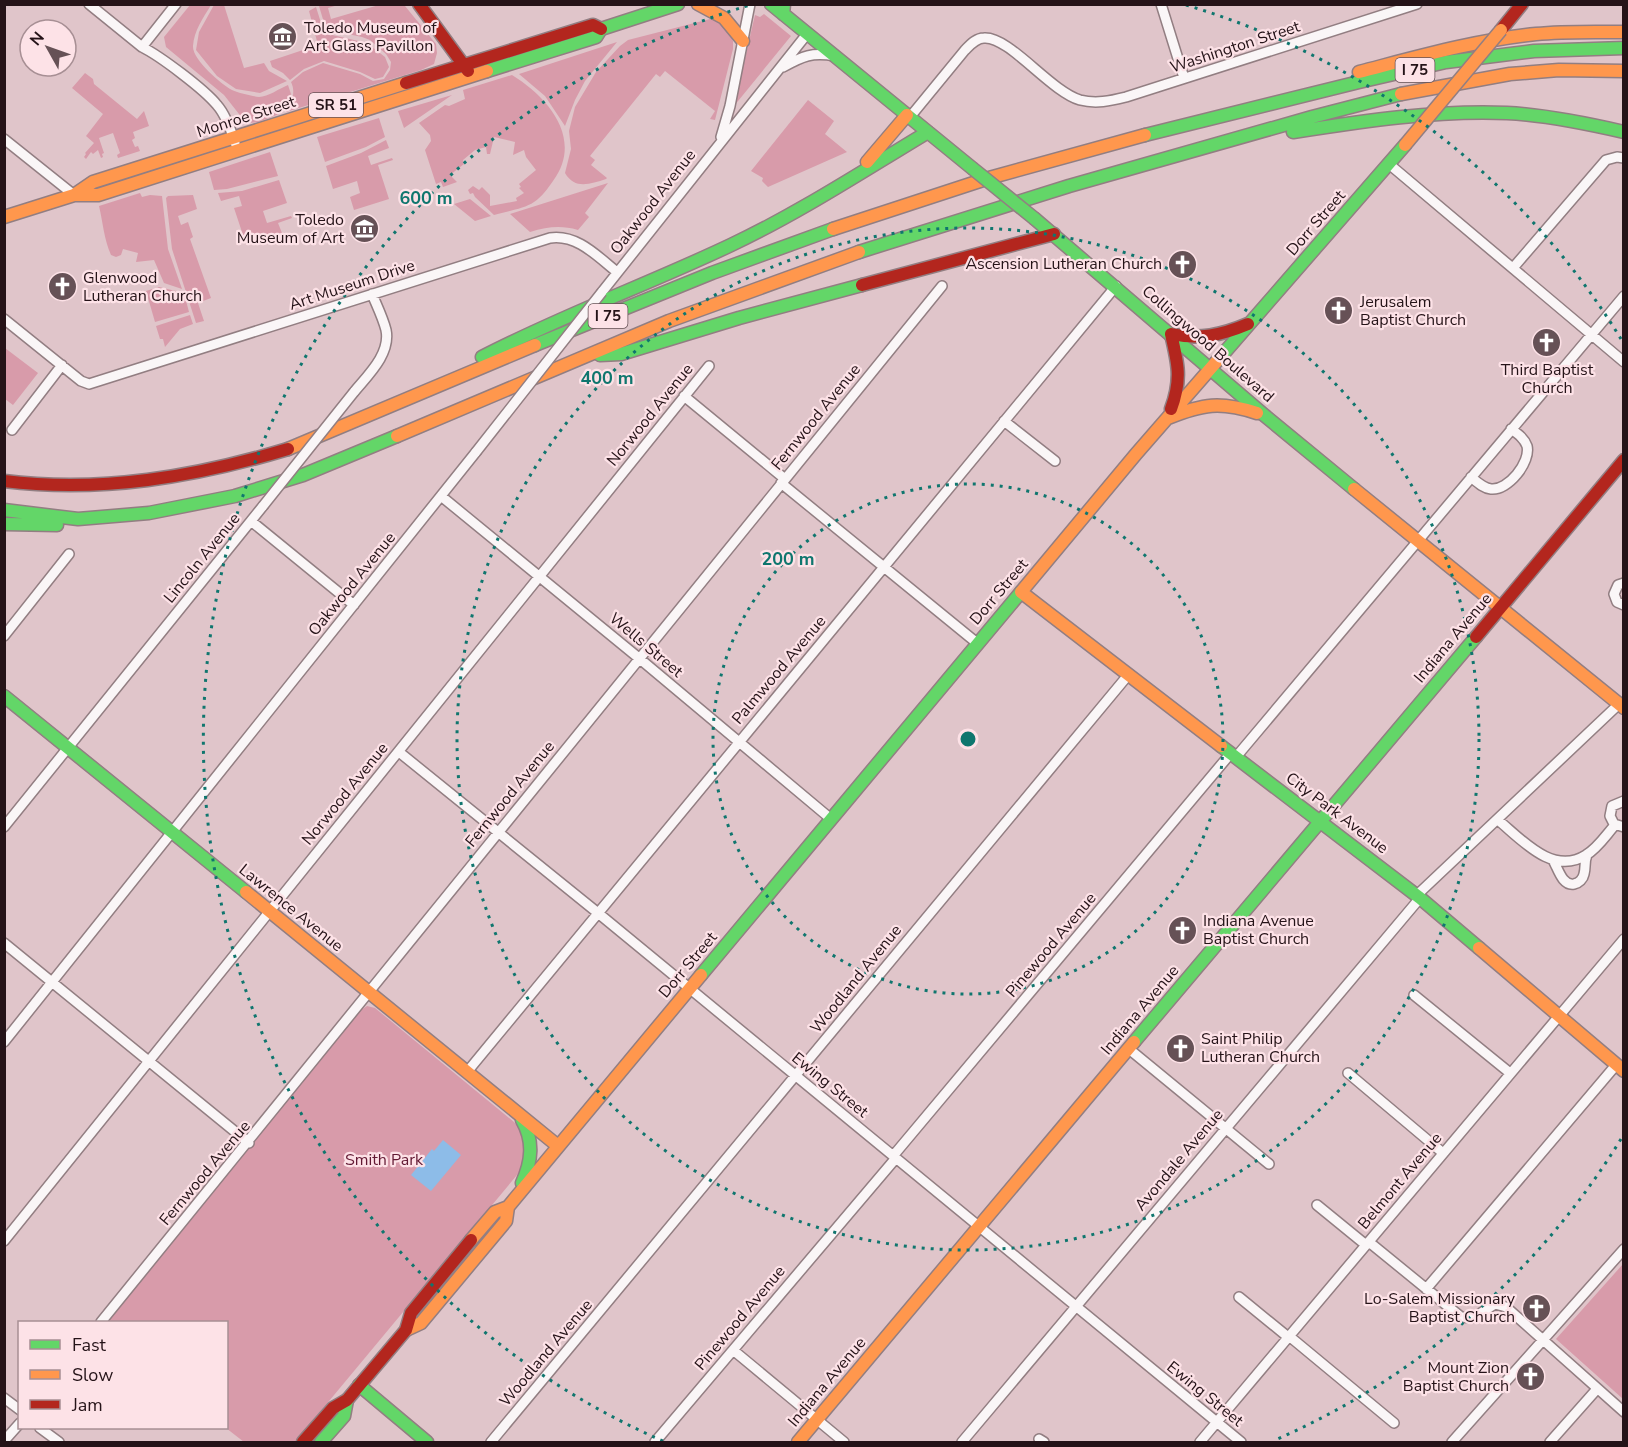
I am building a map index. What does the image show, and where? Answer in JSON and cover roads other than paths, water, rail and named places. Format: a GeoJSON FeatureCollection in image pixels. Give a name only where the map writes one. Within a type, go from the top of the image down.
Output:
{"type":"FeatureCollection","features":[{"type":"Feature","properties":{"kind":"main road"},"geometry":{"type":"LineString","coordinates":[[419,4],[473,77]]}},
{"type":"Feature","properties":{"kind":"main road","name":"Monroe Street"},"geometry":{"type":"LineString","coordinates":[[74,195],[98,195],[473,77],[596,37],[601,29],[678,4]]}},
{"type":"Feature","properties":{"kind":"main road"},"geometry":{"type":"LineString","coordinates":[[698,4],[724,18],[743,41]]}},
{"type":"Feature","properties":{"kind":"main road","name":"Collingwood Boulevard"},"geometry":{"type":"LineString","coordinates":[[771,4],[784,9],[807,34],[1054,234],[1264,415],[1621,706]]}},
{"type":"Feature","properties":{"kind":"main road","name":"Dorr Street"},"geometry":{"type":"LineString","coordinates":[[303,1443],[333,1408],[347,1400],[406,1330],[421,1323],[506,1221],[508,1207],[516,1196],[977,643],[1167,418],[1389,164],[1521,5]]}},
{"type":"Feature","properties":{"kind":"main road","name":"Monroe Street"},"geometry":{"type":"LineString","coordinates":[[4,217],[74,195],[93,182],[464,65],[592,25],[601,29]]}},
{"type":"Feature","properties":{"kind":"main road"},"geometry":{"type":"LineString","coordinates":[[1211,118],[1349,74],[1430,53],[1510,37],[1581,32],[1623,32]]}},
{"type":"Feature","properties":{"kind":"main road","name":"I 75"},"geometry":{"type":"LineString","coordinates":[[4,481],[29,485],[84,486],[167,479],[195,474],[295,447],[712,273],[807,238],[956,189],[1211,118],[1380,78],[1504,54],[1580,48],[1623,48]]}},
{"type":"Feature","properties":{"kind":"main road","name":"I 75"},"geometry":{"type":"LineString","coordinates":[[4,510],[78,519],[107,518],[195,505],[235,496],[303,475],[679,317],[825,263],[1047,192],[1294,122],[1412,92],[1496,75],[1553,70],[1623,70]]}},
{"type":"Feature","properties":{"kind":"main road"},"geometry":{"type":"LineString","coordinates":[[1221,143],[1360,121],[1449,113],[1540,116],[1623,132]]}},
{"type":"Feature","properties":{"kind":"main road"},"geometry":{"type":"LineString","coordinates":[[860,171],[908,116]]}},
{"type":"Feature","properties":{"kind":"main road"},"geometry":{"type":"LineString","coordinates":[[392,405],[524,335],[729,246],[768,226],[927,132]]}},
{"type":"Feature","properties":{"kind":"main road"},"geometry":{"type":"LineString","coordinates":[[590,355],[621,354],[739,318],[1054,234]]}},
{"type":"Feature","properties":{"kind":"main road"},"geometry":{"type":"LineString","coordinates":[[1167,418],[1176,396],[1180,377],[1171,334],[1205,339],[1252,322]]}},
{"type":"Feature","properties":{"kind":"main road"},"geometry":{"type":"LineString","coordinates":[[1167,418],[1208,403],[1220,402],[1264,415]]}},
{"type":"Feature","properties":{"kind":"main road","name":"Indiana Avenue"},"geometry":{"type":"LineString","coordinates":[[798,1443],[1623,460]]}},
{"type":"Feature","properties":{"kind":"main road"},"geometry":{"type":"LineString","coordinates":[[4,524],[53,527],[78,519]]}},
{"type":"Feature","properties":{"kind":"main road","name":"City Park Avenue"},"geometry":{"type":"LineString","coordinates":[[1021,592],[1419,897],[1620,1068]]}},
{"type":"Feature","properties":{"kind":"main road","name":"Lawrence Avenue"},"geometry":{"type":"LineString","coordinates":[[4,696],[558,1146]]}},
{"type":"Feature","properties":{"kind":"main road"},"geometry":{"type":"LineString","coordinates":[[516,1112],[528,1130],[531,1143],[530,1164],[516,1196]]}},
{"type":"Feature","properties":{"kind":"main road"},"geometry":{"type":"LineString","coordinates":[[359,1385],[426,1443]]}},
{"type":"Feature","properties":{"kind":"main road","name":"Dorr Street"},"geometry":{"type":"LineString","coordinates":[[321,1443],[344,1416],[347,1400]]}},
{"type":"Feature","properties":{"kind":"street"},"geometry":{"type":"LineString","coordinates":[[89,4],[216,104],[226,120],[238,151]]}},
{"type":"Feature","properties":{"kind":"street"},"geometry":{"type":"LineString","coordinates":[[142,47],[176,4]]}},
{"type":"Feature","properties":{"kind":"street","name":"Oakwood Avenue"},"geometry":{"type":"LineString","coordinates":[[720,141],[730,106],[750,4]]}},
{"type":"Feature","properties":{"kind":"street"},"geometry":{"type":"LineString","coordinates":[[1161,4],[1184,78]]}},
{"type":"Feature","properties":{"kind":"street"},"geometry":{"type":"LineString","coordinates":[[1378,4],[1382,16]]}},
{"type":"Feature","properties":{"kind":"street","name":"Washington Street"},"geometry":{"type":"LineString","coordinates":[[908,116],[965,50],[974,41],[983,38],[996,39],[1001,42],[1062,91],[1078,99],[1100,103],[1126,97],[1417,4]]}},
{"type":"Feature","properties":{"kind":"street","name":"Oakwood Avenue"},"geometry":{"type":"LineString","coordinates":[[4,1042],[173,833],[807,34]]}},
{"type":"Feature","properties":{"kind":"street","name":"Oakwood Avenue"},"geometry":{"type":"LineString","coordinates":[[776,72],[806,55],[835,56]]}},
{"type":"Feature","properties":{"kind":"street"},"geometry":{"type":"LineString","coordinates":[[4,139],[74,195]]}},
{"type":"Feature","properties":{"kind":"street"},"geometry":{"type":"LineString","coordinates":[[1513,268],[1605,160],[1623,158]]}},
{"type":"Feature","properties":{"kind":"street"},"geometry":{"type":"LineString","coordinates":[[1389,164],[1623,362]]}},
{"type":"Feature","properties":{"kind":"street","name":"Art Museum Drive"},"geometry":{"type":"LineString","coordinates":[[62,366],[85,382],[549,238],[559,237],[578,242],[617,272]]}},
{"type":"Feature","properties":{"kind":"street","name":"Fernwood Avenue"},"geometry":{"type":"LineString","coordinates":[[103,1321],[942,286]]}},
{"type":"Feature","properties":{"kind":"street","name":"Palmwood Avenue"},"geometry":{"type":"LineString","coordinates":[[466,1072],[1116,286]]}},
{"type":"Feature","properties":{"kind":"street","name":"Lincoln Avenue"},"geometry":{"type":"LineString","coordinates":[[4,827],[380,357],[386,344],[386,330],[372,294]]}},
{"type":"Feature","properties":{"kind":"street","name":"Pinewood Avenue"},"geometry":{"type":"LineString","coordinates":[[655,1443],[894,1157],[1623,296]]}},
{"type":"Feature","properties":{"kind":"street"},"geometry":{"type":"LineString","coordinates":[[4,319],[62,366],[12,430]]}},
{"type":"Feature","properties":{"kind":"street","name":"Norwood Avenue"},"geometry":{"type":"LineString","coordinates":[[4,1241],[709,366]]}},
{"type":"Feature","properties":{"kind":"street"},"geometry":{"type":"LineString","coordinates":[[684,396],[884,567],[977,643]]}},
{"type":"Feature","properties":{"kind":"street"},"geometry":{"type":"LineString","coordinates":[[1004,421],[1055,461]]}},
{"type":"Feature","properties":{"kind":"street"},"geometry":{"type":"LineString","coordinates":[[1471,477],[1482,486],[1491,489],[1500,488],[1509,482],[1526,460],[1528,451],[1524,441],[1511,429]]}},
{"type":"Feature","properties":{"kind":"street","name":"Wells Street"},"geometry":{"type":"LineString","coordinates":[[441,496],[831,819]]}},
{"type":"Feature","properties":{"kind":"street"},"geometry":{"type":"LineString","coordinates":[[251,521],[354,605]]}},
{"type":"Feature","properties":{"kind":"street"},"geometry":{"type":"LineString","coordinates":[[4,636],[69,554]]}},
{"type":"Feature","properties":{"kind":"street"},"geometry":{"type":"LineString","coordinates":[[1623,583],[1618,585],[1614,594],[1617,602],[1623,605]]}},
{"type":"Feature","properties":{"kind":"street","name":"Woodland Avenue"},"geometry":{"type":"LineString","coordinates":[[491,1443],[1129,674]]}},
{"type":"Feature","properties":{"kind":"street","name":"Avondale Avenue"},"geometry":{"type":"LineString","coordinates":[[962,1443],[1419,897],[1621,706]]}},
{"type":"Feature","properties":{"kind":"street","name":"Ewing Street"},"geometry":{"type":"LineString","coordinates":[[399,752],[1241,1443]]}},
{"type":"Feature","properties":{"kind":"street"},"geometry":{"type":"LineString","coordinates":[[1498,820],[1533,849],[1553,860],[1569,861],[1587,855],[1619,826],[1610,816],[1610,812],[1612,806],[1623,801]]}},
{"type":"Feature","properties":{"kind":"street"},"geometry":{"type":"LineString","coordinates":[[1553,860],[1561,877],[1573,884],[1580,882],[1584,876],[1584,863],[1587,855]]}},
{"type":"Feature","properties":{"kind":"street","name":"Belmont Avenue"},"geometry":{"type":"LineString","coordinates":[[1200,1443],[1623,939]]}},
{"type":"Feature","properties":{"kind":"street"},"geometry":{"type":"LineString","coordinates":[[4,943],[249,1143]]}},
{"type":"Feature","properties":{"kind":"street"},"geometry":{"type":"LineString","coordinates":[[1414,995],[1510,1073]]}},
{"type":"Feature","properties":{"kind":"street"},"geometry":{"type":"LineString","coordinates":[[1129,1049],[1269,1164]]}},
{"type":"Feature","properties":{"kind":"street"},"geometry":{"type":"LineString","coordinates":[[1426,1289],[1620,1068]]}},
{"type":"Feature","properties":{"kind":"street"},"geometry":{"type":"LineString","coordinates":[[1348,1073],[1443,1153]]}},
{"type":"Feature","properties":{"kind":"street"},"geometry":{"type":"LineString","coordinates":[[1317,1205],[1461,1317],[1473,1318],[1491,1306],[1498,1303],[1502,1305],[1623,1412]]}},
{"type":"Feature","properties":{"kind":"street"},"geometry":{"type":"LineString","coordinates":[[1452,1443],[1623,1249]]}},
{"type":"Feature","properties":{"kind":"street"},"geometry":{"type":"LineString","coordinates":[[1239,1297],[1394,1424]]}},
{"type":"Feature","properties":{"kind":"street"},"geometry":{"type":"LineString","coordinates":[[733,1350],[844,1443]]}},
{"type":"Feature","properties":{"kind":"street"},"geometry":{"type":"LineString","coordinates":[[1550,1443],[1597,1389]]}},
{"type":"Feature","properties":{"kind":"street"},"geometry":{"type":"LineString","coordinates":[[4,1398],[18,1408]]}},
{"type":"Feature","properties":{"kind":"street"},"geometry":{"type":"LineString","coordinates":[[4,1441],[18,1425]]}},
{"type":"Feature","properties":{"kind":"street"},"geometry":{"type":"LineString","coordinates":[[41,1429],[58,1443]]}},
{"type":"Feature","properties":{"kind":"water"},"geometry":{"type":"Polygon","coordinates":[[[443,1140],[461,1155],[431,1191],[411,1175],[432,1149],[434,1151],[443,1140]]]}},
{"type":"Feature","properties":{"kind":"place","name":"Toledo Museum of Art Glass Pavillon"},"geometry":{"type":"Point","coordinates":[283,37]}},
{"type":"Feature","properties":{"kind":"place","name":"Toledo Museum of Art"},"geometry":{"type":"Point","coordinates":[365,229]}},
{"type":"Feature","properties":{"kind":"place","name":"Ascension Lutheran Church"},"geometry":{"type":"Point","coordinates":[1183,264]}},
{"type":"Feature","properties":{"kind":"place","name":"Glenwood Lutheran Church"},"geometry":{"type":"Point","coordinates":[62,287]}},
{"type":"Feature","properties":{"kind":"place","name":"Jerusalem Baptist Church"},"geometry":{"type":"Point","coordinates":[1339,311]}},
{"type":"Feature","properties":{"kind":"place","name":"Third Baptist Church"},"geometry":{"type":"Point","coordinates":[1547,342]}},
{"type":"Feature","properties":{"kind":"place","name":"Indiana Avenue Baptist Church"},"geometry":{"type":"Point","coordinates":[1182,930]}},
{"type":"Feature","properties":{"kind":"place","name":"Saint Philip Lutheran Church"},"geometry":{"type":"Point","coordinates":[1180,1048]}},
{"type":"Feature","properties":{"kind":"place","name":"Lo-Salem Missionary Baptist Church"},"geometry":{"type":"Point","coordinates":[1536,1308]}},
{"type":"Feature","properties":{"kind":"place","name":"Mount Zion Baptist Church"},"geometry":{"type":"Point","coordinates":[1530,1377]}},
{"type":"Feature","properties":{"kind":"park label","name":"Smith Park"},"geometry":{"type":"Point","coordinates":[384,1160]}}]}
